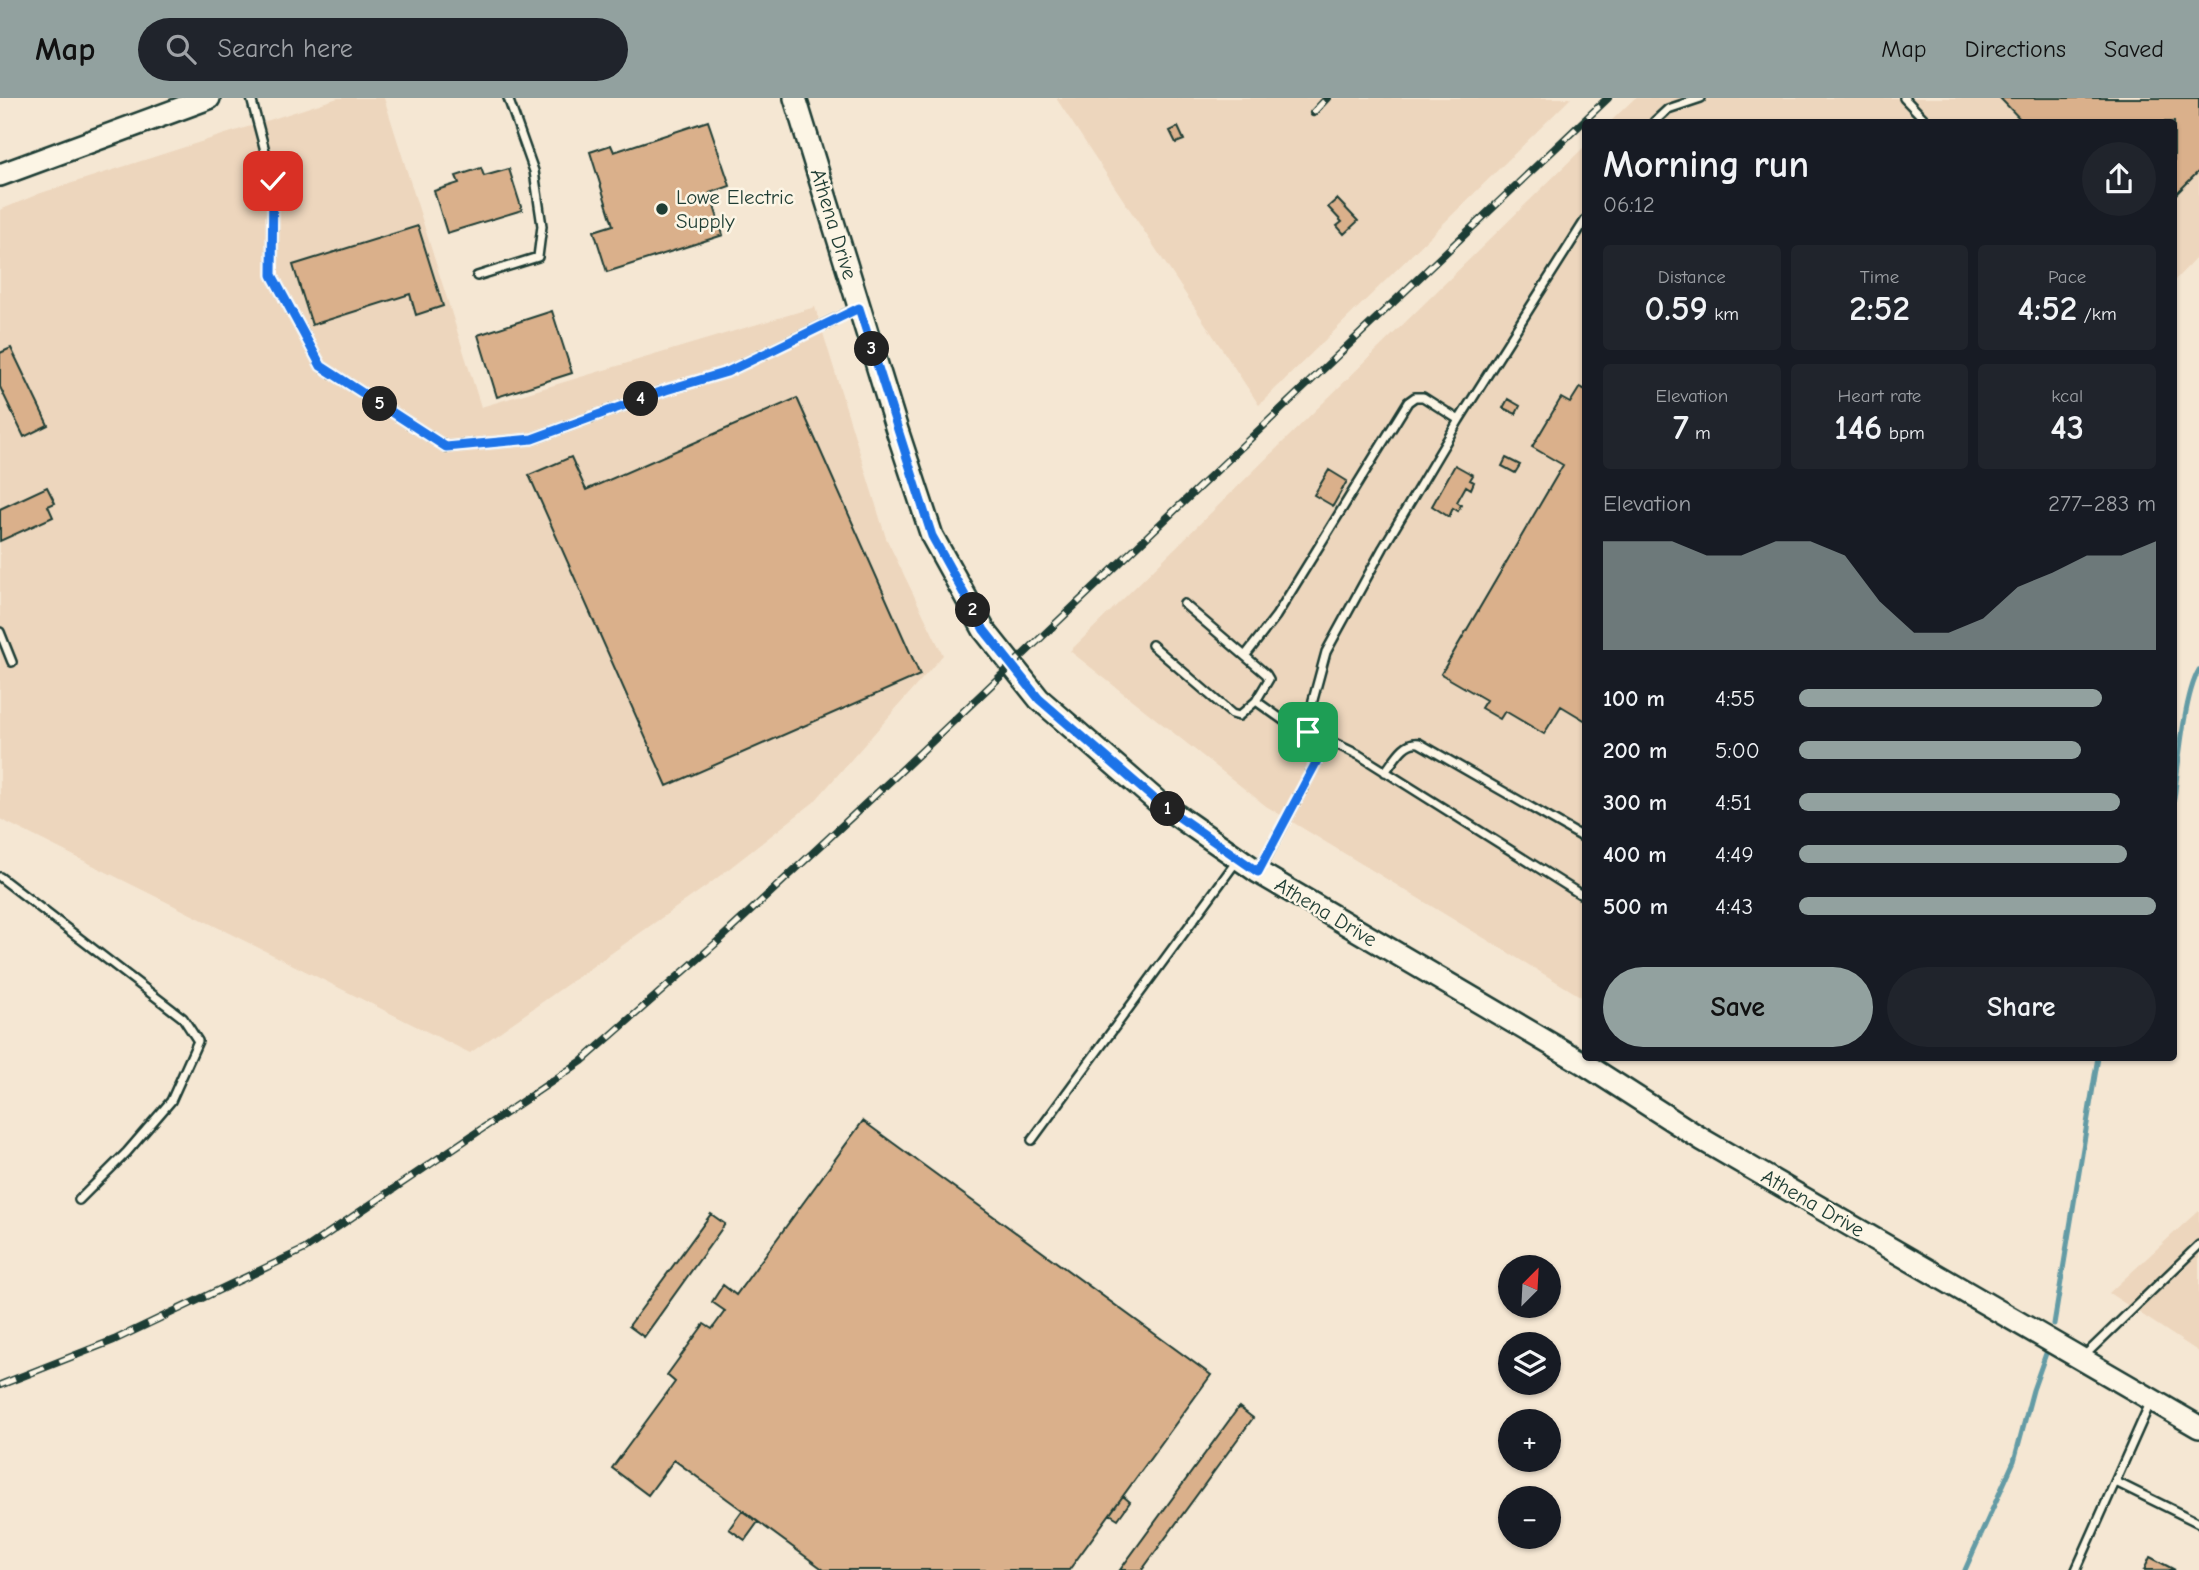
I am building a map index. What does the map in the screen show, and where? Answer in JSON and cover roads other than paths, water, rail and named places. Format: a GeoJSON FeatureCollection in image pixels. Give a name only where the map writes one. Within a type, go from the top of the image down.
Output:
{"type":"FeatureCollection","features":[{"type":"Feature","properties":{"kind":"street"},"geometry":{"type":"LineString","coordinates":[[0,175],[209,98]]}},
{"type":"Feature","properties":{"kind":"street","name":"Athena Drive"},"geometry":{"type":"LineString","coordinates":[[795,98],[932,536],[984,630],[1039,699],[1159,803],[1258,872],[1583,1063],[1703,1140],[2199,1427]]}},
{"type":"Feature","properties":{"kind":"lane"},"geometry":{"type":"LineString","coordinates":[[251,98],[273,181],[272,275],[321,366],[446,447],[532,439],[666,390],[727,372],[859,308]]}},
{"type":"Feature","properties":{"kind":"lane"},"geometry":{"type":"LineString","coordinates":[[478,276],[538,257],[542,226],[534,171],[508,98]]}},
{"type":"Feature","properties":{"kind":"lane"},"geometry":{"type":"LineString","coordinates":[[1657,119],[1668,109],[1701,98]]}},
{"type":"Feature","properties":{"kind":"lane"},"geometry":{"type":"LineString","coordinates":[[1904,98],[1924,119]]}},
{"type":"Feature","properties":{"kind":"lane"},"geometry":{"type":"LineString","coordinates":[[1308,732],[1313,700],[1326,652],[1383,548],[1459,421],[1582,225]]}},
{"type":"Feature","properties":{"kind":"lane"},"geometry":{"type":"LineString","coordinates":[[1245,656],[1276,616],[1408,402],[1415,397],[1423,397],[1459,421]]}},
{"type":"Feature","properties":{"kind":"lane"},"geometry":{"type":"LineString","coordinates":[[1152,645],[1232,714],[1239,716],[1255,701],[1269,679],[1266,674],[1184,604]]}},
{"type":"Feature","properties":{"kind":"lane"},"geometry":{"type":"LineString","coordinates":[[0,632],[12,662]]}},
{"type":"Feature","properties":{"kind":"lane"},"geometry":{"type":"LineString","coordinates":[[1255,701],[1287,723],[1359,755],[1582,894]]}},
{"type":"Feature","properties":{"kind":"lane"},"geometry":{"type":"LineString","coordinates":[[1258,872],[1328,740]]}},
{"type":"Feature","properties":{"kind":"lane"},"geometry":{"type":"LineString","coordinates":[[1385,772],[1406,745],[1419,743],[1582,837]]}},
{"type":"Feature","properties":{"kind":"lane"},"geometry":{"type":"LineString","coordinates":[[1032,1140],[1238,858]]}},
{"type":"Feature","properties":{"kind":"lane"},"geometry":{"type":"LineString","coordinates":[[0,877],[183,1018],[198,1041],[171,1101],[127,1152],[79,1200]]}},
{"type":"Feature","properties":{"kind":"lane"},"geometry":{"type":"LineString","coordinates":[[2081,1358],[2199,1245]]}},
{"type":"Feature","properties":{"kind":"lane"},"geometry":{"type":"LineString","coordinates":[[2076,1570],[2152,1400]]}},
{"type":"Feature","properties":{"kind":"lane"},"geometry":{"type":"LineString","coordinates":[[2116,1482],[2199,1523]]}},
{"type":"Feature","properties":{"kind":"waterway"},"geometry":{"type":"LineString","coordinates":[[2177,775],[2189,696],[2199,670]]}},
{"type":"Feature","properties":{"kind":"waterway"},"geometry":{"type":"LineString","coordinates":[[2054,1324],[2097,1061]]}},
{"type":"Feature","properties":{"kind":"waterway"},"geometry":{"type":"LineString","coordinates":[[1965,1570],[2014,1461],[2033,1390],[2049,1345]]}},
{"type":"Feature","properties":{"kind":"railway"},"geometry":{"type":"LineString","coordinates":[[1313,113],[1327,98]]}},
{"type":"Feature","properties":{"kind":"railway"},"geometry":{"type":"LineString","coordinates":[[1586,119],[1608,98]]}},
{"type":"Feature","properties":{"kind":"railway"},"geometry":{"type":"LineString","coordinates":[[0,1385],[114,1340],[305,1249],[582,1061],[715,944],[903,769],[1582,123]]}},
{"type":"Feature","properties":{"kind":"place","name":"Lowe Electric Supply"},"geometry":{"type":"Point","coordinates":[662,209]}}]}
